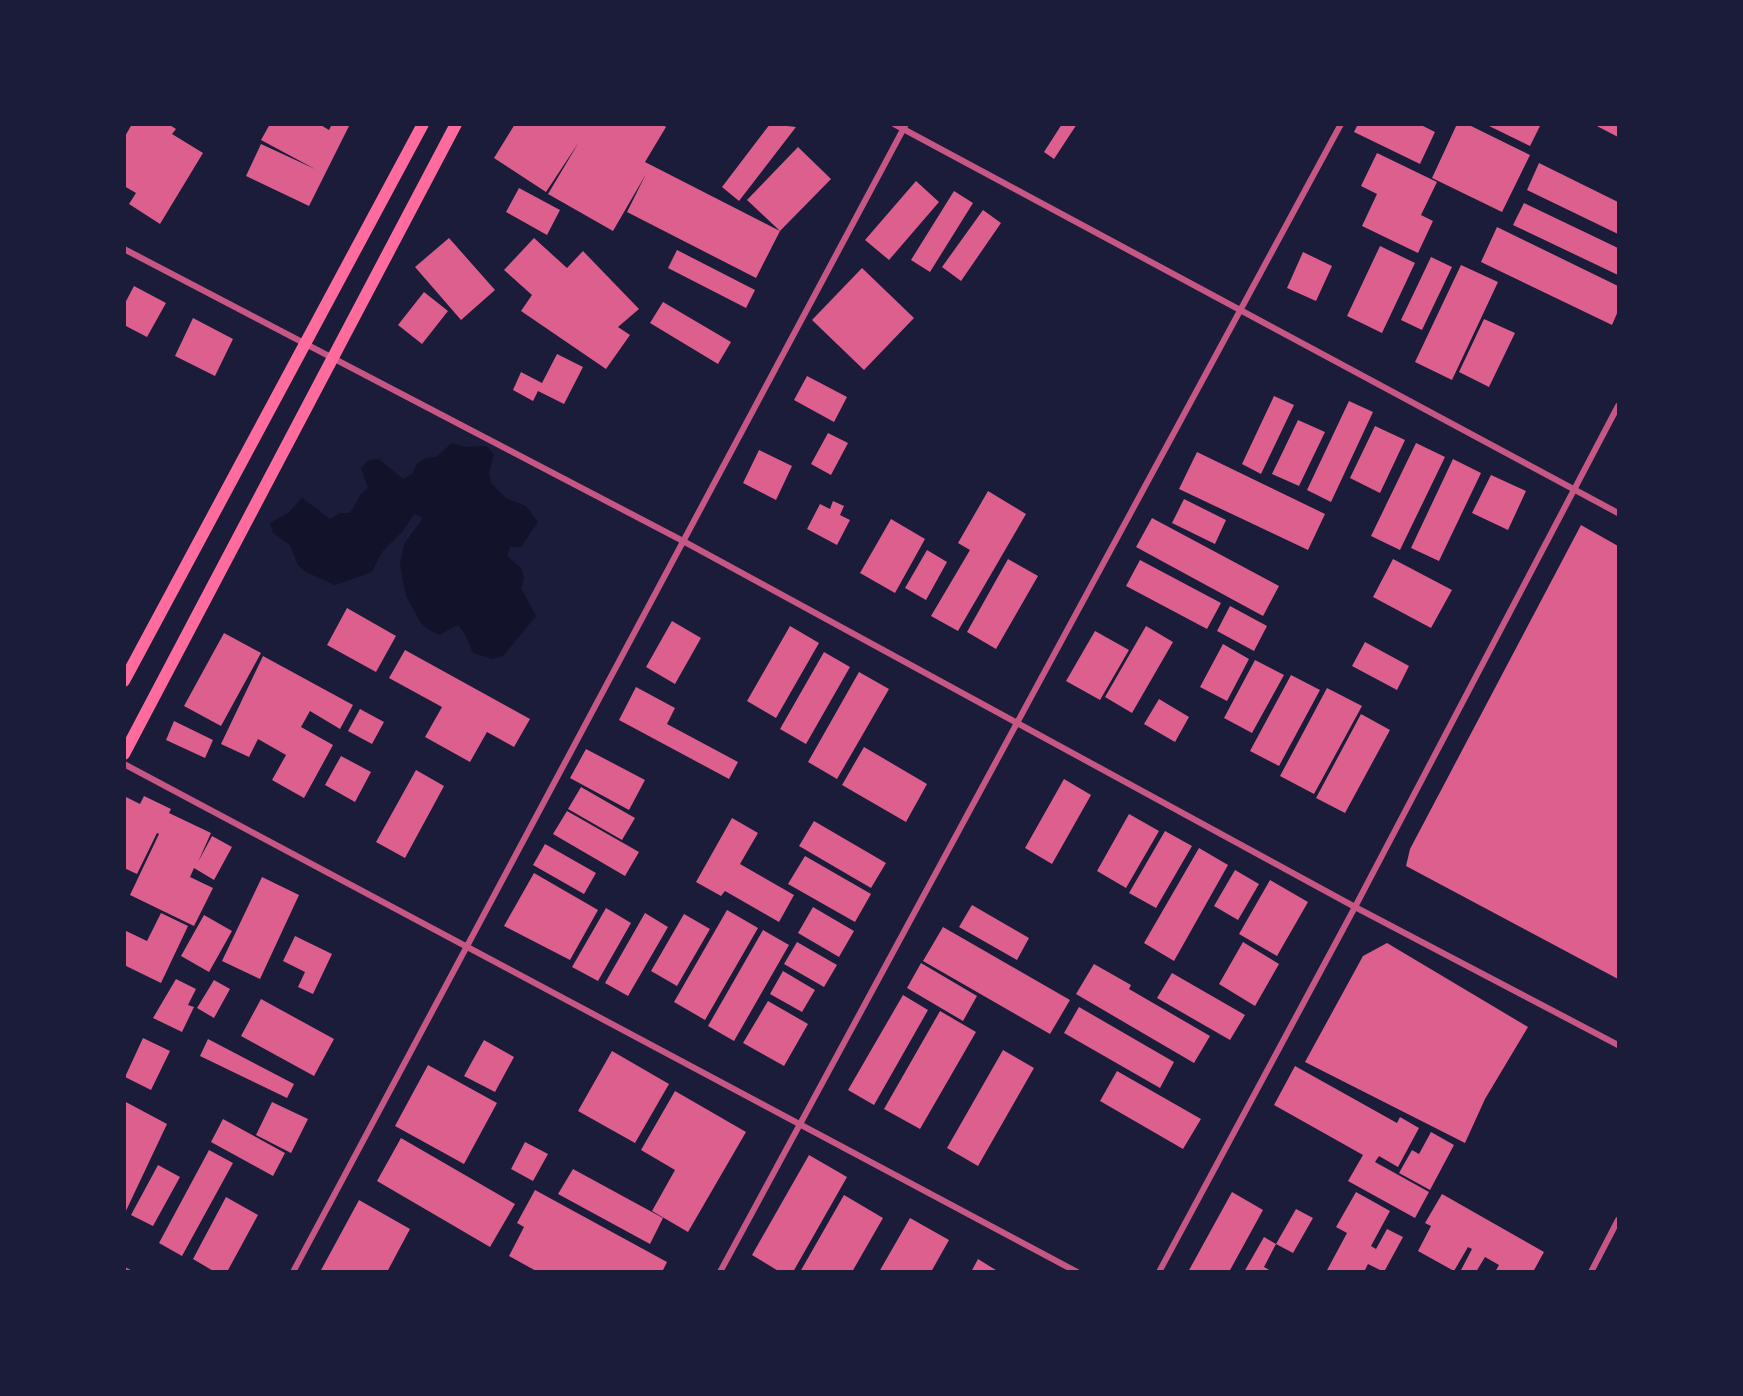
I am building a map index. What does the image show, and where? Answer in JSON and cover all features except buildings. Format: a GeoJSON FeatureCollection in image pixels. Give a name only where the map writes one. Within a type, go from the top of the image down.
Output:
{"type":"FeatureCollection","features":[{"type":"Feature","properties":{"kind":"main road"},"geometry":{"type":"LineString","coordinates":[[124,681],[423,124]]}},
{"type":"Feature","properties":{"kind":"main road"},"geometry":{"type":"LineString","coordinates":[[124,754],[456,124]]}},
{"type":"Feature","properties":{"kind":"street"},"geometry":{"type":"LineString","coordinates":[[894,124],[904,127],[1618,513]]}},
{"type":"Feature","properties":{"kind":"street"},"geometry":{"type":"LineString","coordinates":[[720,1272],[1341,124]]}},
{"type":"Feature","properties":{"kind":"street"},"geometry":{"type":"LineString","coordinates":[[293,1272],[904,127]]}},
{"type":"Feature","properties":{"kind":"street"},"geometry":{"type":"LineString","coordinates":[[124,249],[306,342],[683,541],[1355,907],[1618,1045]]}},
{"type":"Feature","properties":{"kind":"street"},"geometry":{"type":"LineString","coordinates":[[1159,1272],[1355,907],[1618,406]]}},
{"type":"Feature","properties":{"kind":"street"},"geometry":{"type":"LineString","coordinates":[[124,764],[1077,1272]]}},
{"type":"Feature","properties":{"kind":"street"},"geometry":{"type":"LineString","coordinates":[[1591,1272],[1618,1220]]}},
{"type":"Feature","properties":{"kind":"shaded area"},"geometry":{"type":"Polygon","coordinates":[[[452,443],[466,447],[486,446],[494,454],[489,473],[491,483],[506,498],[526,506],[538,522],[521,547],[510,547],[507,556],[522,569],[524,579],[521,588],[536,616],[503,656],[493,659],[473,653],[465,634],[458,625],[439,635],[429,630],[421,623],[406,596],[400,565],[404,544],[423,518],[414,514],[403,531],[381,553],[372,572],[335,585],[306,572],[298,565],[290,545],[273,533],[270,523],[288,513],[302,498],[330,519],[340,513],[350,513],[361,494],[368,488],[361,468],[369,460],[379,459],[403,479],[412,474],[417,464],[425,458],[436,457],[452,443]]]}}]}
